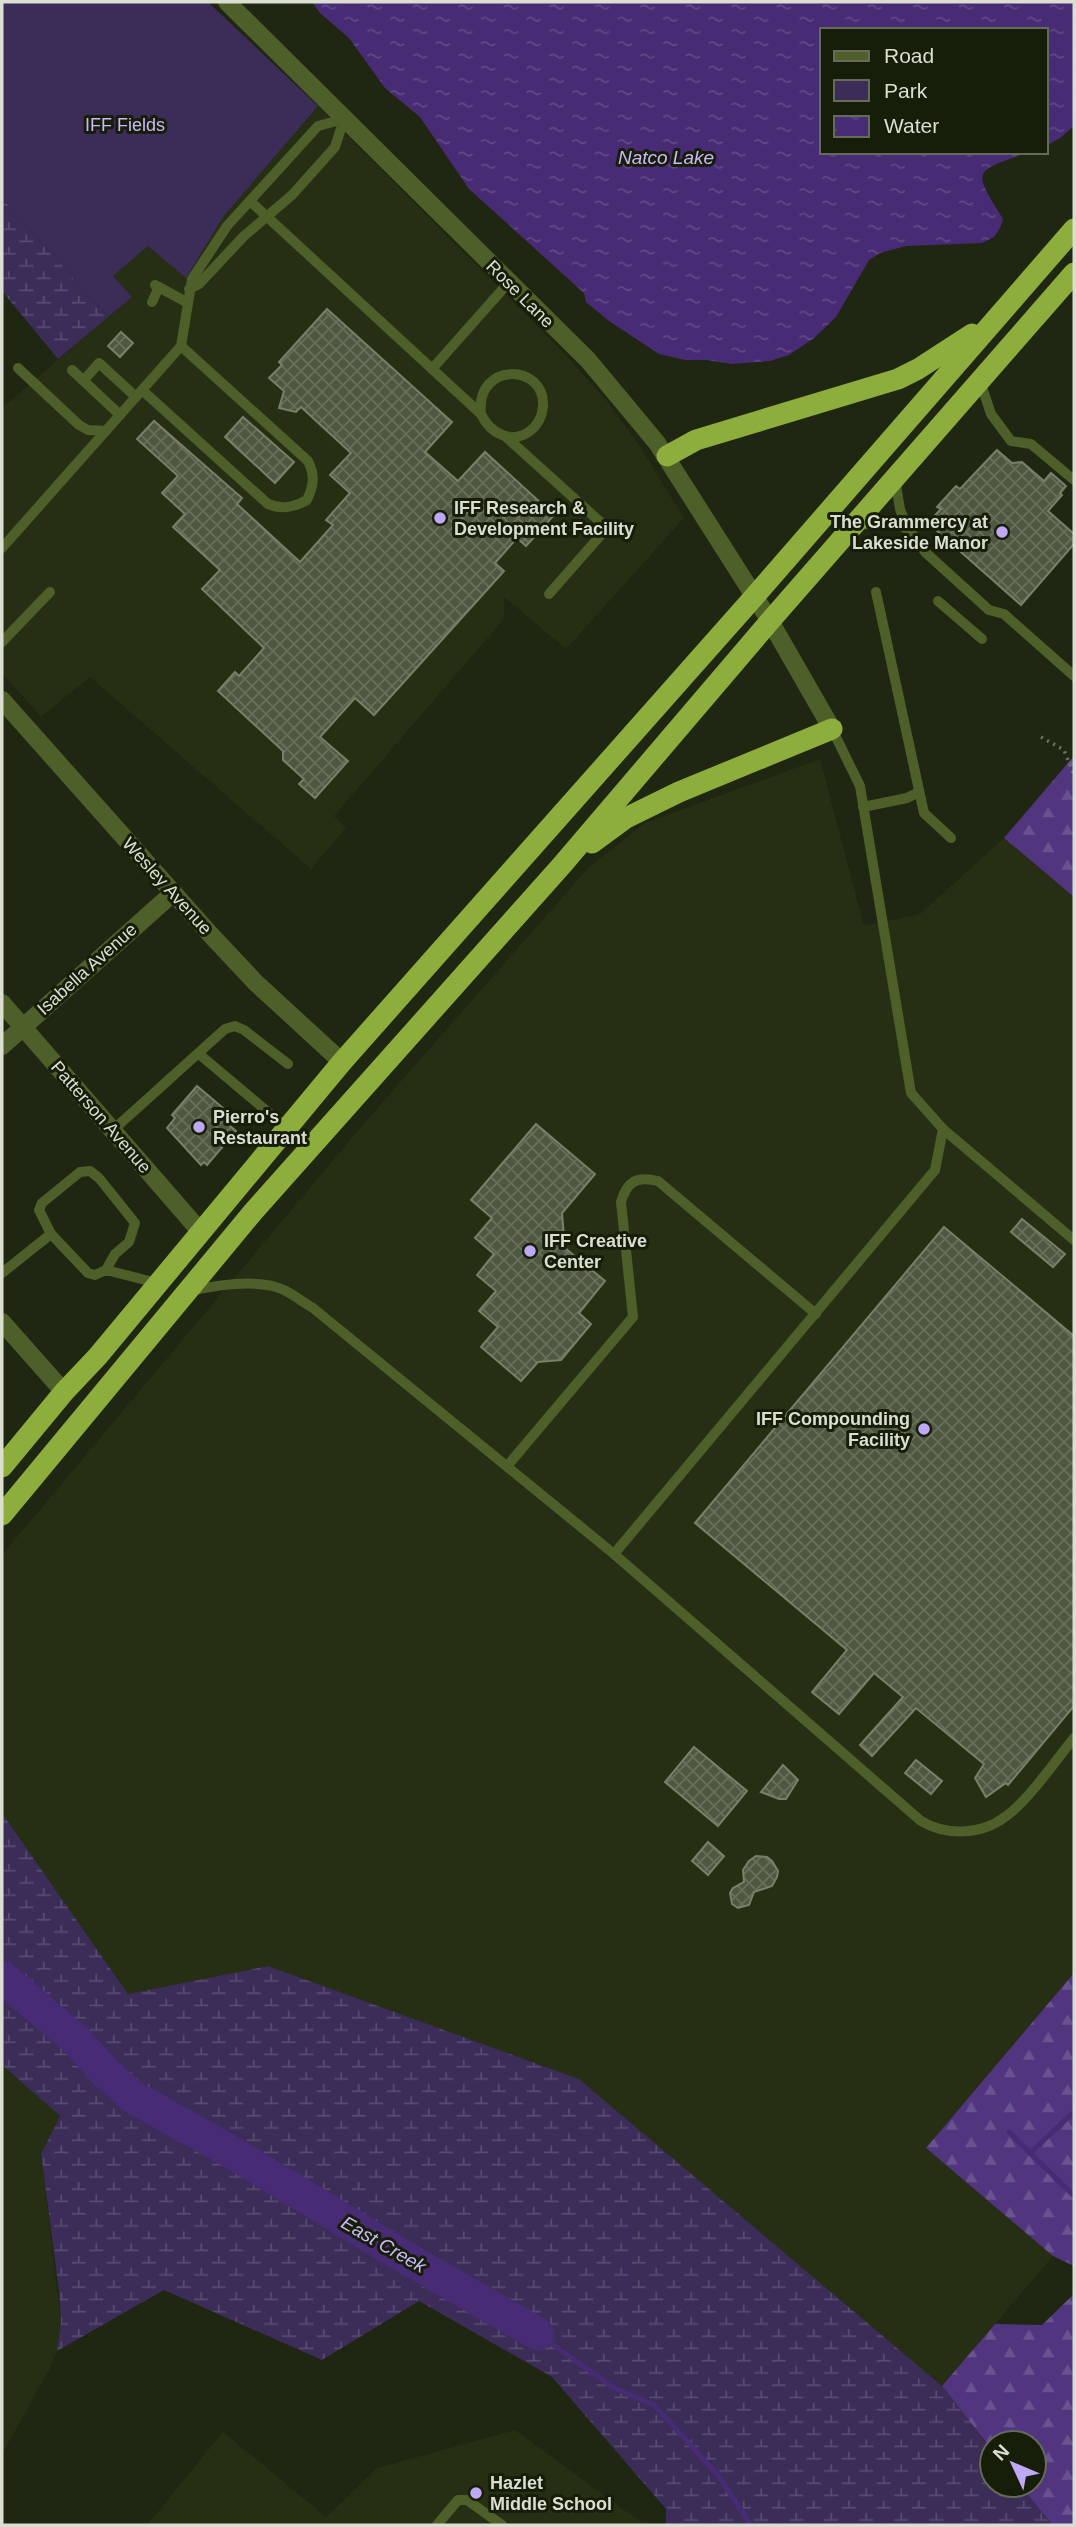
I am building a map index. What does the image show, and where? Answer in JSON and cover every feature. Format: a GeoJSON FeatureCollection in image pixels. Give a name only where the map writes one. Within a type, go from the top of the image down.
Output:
{"type":"FeatureCollection","features":[{"type":"Feature","properties":{"kind":"highway"},"geometry":{"type":"LineString","coordinates":[[2,1467],[64,1392],[98,1356],[342,1062],[754,597],[1074,229]]}},
{"type":"Feature","properties":{"kind":"highway"},"geometry":{"type":"LineString","coordinates":[[2,1516],[253,1212],[562,865],[770,621],[1074,273]]}},
{"type":"Feature","properties":{"kind":"highway"},"geometry":{"type":"LineString","coordinates":[[667,456],[696,440],[898,379],[995,319]]}},
{"type":"Feature","properties":{"kind":"highway"},"geometry":{"type":"LineString","coordinates":[[562,865],[626,818],[679,792],[832,729]]}},
{"type":"Feature","properties":{"kind":"street","name":"Rose Lane"},"geometry":{"type":"LineString","coordinates":[[227,2],[588,360],[667,456],[770,621],[832,729]]}},
{"type":"Feature","properties":{"kind":"street","name":"Wesley Avenue"},"geometry":{"type":"LineString","coordinates":[[2,700],[256,983],[342,1062]]}},
{"type":"Feature","properties":{"kind":"street","name":"Isabella Avenue"},"geometry":{"type":"LineString","coordinates":[[2,1046],[173,893]]}},
{"type":"Feature","properties":{"kind":"street","name":"Patterson Avenue"},"geometry":{"type":"LineString","coordinates":[[2,1003],[200,1231]]}},
{"type":"Feature","properties":{"kind":"street"},"geometry":{"type":"LineString","coordinates":[[2,1322],[64,1392]]}},
{"type":"Feature","properties":{"kind":"lane"},"geometry":{"type":"LineString","coordinates":[[2,548],[181,346],[192,279],[227,226],[318,127],[344,119]]}},
{"type":"Feature","properties":{"kind":"lane"},"geometry":{"type":"LineString","coordinates":[[189,289],[199,284],[244,236],[292,195],[335,147],[344,119]]}},
{"type":"Feature","properties":{"kind":"lane"},"geometry":{"type":"LineString","coordinates":[[250,201],[481,414],[492,430],[505,436],[607,528],[549,594]]}},
{"type":"Feature","properties":{"kind":"lane"},"geometry":{"type":"LineString","coordinates":[[432,369],[509,282]]}},
{"type":"Feature","properties":{"kind":"lane"},"geometry":{"type":"LineString","coordinates":[[152,302],[157,286],[187,303]]}},
{"type":"Feature","properties":{"kind":"lane"},"geometry":{"type":"LineString","coordinates":[[84,380],[99,363],[139,393],[268,504],[278,508],[290,507],[307,500],[314,482],[308,461],[181,346]]}},
{"type":"Feature","properties":{"kind":"lane"},"geometry":{"type":"LineString","coordinates":[[18,368],[79,425],[89,430],[106,430]]}},
{"type":"Feature","properties":{"kind":"lane"},"geometry":{"type":"LineString","coordinates":[[72,370],[120,415]]}},
{"type":"Feature","properties":{"kind":"lane"},"geometry":{"type":"LineString","coordinates":[[481,414],[482,394],[495,378],[516,374],[535,383],[543,403],[538,423],[521,435],[505,436]]}},
{"type":"Feature","properties":{"kind":"lane"},"geometry":{"type":"LineString","coordinates":[[980,381],[991,414],[1010,441],[1031,444],[1074,480]]}},
{"type":"Feature","properties":{"kind":"lane"},"geometry":{"type":"LineString","coordinates":[[895,479],[900,509],[908,530],[925,552],[989,610],[1004,614],[1074,676]]}},
{"type":"Feature","properties":{"kind":"lane"},"geometry":{"type":"LineString","coordinates":[[855,525],[884,523],[902,526],[908,530]]}},
{"type":"Feature","properties":{"kind":"lane"},"geometry":{"type":"LineString","coordinates":[[2,642],[50,592]]}},
{"type":"Feature","properties":{"kind":"lane"},"geometry":{"type":"LineString","coordinates":[[876,592],[924,813],[951,838]]}},
{"type":"Feature","properties":{"kind":"lane"},"geometry":{"type":"LineString","coordinates":[[938,601],[982,639]]}},
{"type":"Feature","properties":{"kind":"lane"},"geometry":{"type":"LineString","coordinates":[[832,729],[860,786],[911,1093],[943,1129],[1074,1240]]}},
{"type":"Feature","properties":{"kind":"lane"},"geometry":{"type":"LineString","coordinates":[[863,807],[908,798],[919,792]]}},
{"type":"Feature","properties":{"kind":"lane"},"geometry":{"type":"LineString","coordinates":[[113,1130],[225,1029],[235,1026],[244,1030],[288,1065]]}},
{"type":"Feature","properties":{"kind":"lane"},"geometry":{"type":"LineString","coordinates":[[199,1054],[287,1128]]}},
{"type":"Feature","properties":{"kind":"lane"},"geometry":{"type":"LineString","coordinates":[[614,1554],[935,1170],[943,1129]]}},
{"type":"Feature","properties":{"kind":"lane"},"geometry":{"type":"LineString","coordinates":[[90,1171],[99,1178],[135,1223],[129,1242],[116,1254],[106,1270],[95,1275],[88,1273],[51,1234],[39,1210],[43,1203],[80,1172],[90,1171]]}},
{"type":"Feature","properties":{"kind":"lane"},"geometry":{"type":"LineString","coordinates":[[508,1465],[633,1317],[621,1202],[625,1189],[636,1181],[647,1178],[658,1181],[816,1314]]}},
{"type":"Feature","properties":{"kind":"lane"},"geometry":{"type":"LineString","coordinates":[[2,1273],[51,1234]]}},
{"type":"Feature","properties":{"kind":"lane"},"geometry":{"type":"LineString","coordinates":[[106,1270],[157,1283]]}},
{"type":"Feature","properties":{"kind":"lane"},"geometry":{"type":"LineString","coordinates":[[188,1292],[219,1285],[253,1284],[282,1289],[313,1308],[508,1465],[921,1821],[933,1828],[967,1831],[986,1827],[1004,1818],[1020,1803],[1074,1738]]}},
{"type":"Feature","properties":{"kind":"lane"},"geometry":{"type":"LineString","coordinates":[[436,2525],[458,2500],[467,2500],[502,2525]]}},
{"type":"Feature","properties":{"kind":"path"},"geometry":{"type":"LineString","coordinates":[[1041,737],[1064,750],[1074,775]]}},
{"type":"Feature","properties":{"kind":"shaded area"},"geometry":{"type":"Polygon","coordinates":[[[318,106],[562,351],[607,401],[641,448],[684,518],[566,649],[504,597],[504,619],[334,816],[346,828],[311,869],[90,677],[41,717],[2,673],[2,408],[131,297],[113,276],[148,246],[186,278],[223,217],[318,106]]]}},
{"type":"Feature","properties":{"kind":"shaded area"},"geometry":{"type":"Polygon","coordinates":[[[820,759],[864,926],[920,914],[1004,838],[1074,897],[1074,1973],[926,2148],[1053,2256],[942,2386],[579,2079],[268,1966],[128,1994],[2,1813],[2,1555],[366,1121],[589,867],[645,823],[820,759]]]}},
{"type":"Feature","properties":{"kind":"shaded area"},"geometry":{"type":"Polygon","coordinates":[[[2,2065],[60,2116],[41,2154],[61,2321],[57,2351],[49,2370],[2,2454],[2,2065]]]}},
{"type":"Feature","properties":{"kind":"shaded area","name":"Hazlet Middle School"},"geometry":{"type":"Polygon","coordinates":[[[515,2430],[645,2525],[147,2525],[223,2432],[326,2517],[377,2468],[515,2430]]]}},
{"type":"Feature","properties":{"kind":"green space","name":"IFF Fields"},"geometry":{"type":"Polygon","coordinates":[[[3,2],[208,2],[318,106],[223,217],[186,278],[148,246],[113,276],[132,297],[108,317],[2,198],[3,2]]]}},
{"type":"Feature","properties":{"kind":"green space"},"geometry":{"type":"Polygon","coordinates":[[[2,198],[108,317],[58,359],[2,291],[2,198]]]}},
{"type":"Feature","properties":{"kind":"green space"},"geometry":{"type":"Polygon","coordinates":[[[1074,756],[1074,897],[1004,838],[1074,756]]]}},
{"type":"Feature","properties":{"kind":"green space"},"geometry":{"type":"Polygon","coordinates":[[[2,1813],[128,1994],[268,1966],[579,2079],[942,2386],[978,2432],[978,2499],[1031,2499],[1052,2525],[666,2525],[666,2509],[552,2377],[419,2301],[322,2360],[164,2290],[57,2351],[61,2321],[59,2291],[41,2154],[60,2116],[2,2065],[2,1813]]]}},
{"type":"Feature","properties":{"kind":"green space"},"geometry":{"type":"Polygon","coordinates":[[[1074,1973],[1074,2266],[1053,2256],[926,2148],[1074,1973]]]}},
{"type":"Feature","properties":{"kind":"green space"},"geometry":{"type":"Polygon","coordinates":[[[1074,2294],[1074,2525],[1052,2525],[1031,2499],[1048,2499],[1048,2429],[978,2429],[978,2432],[942,2386],[995,2324],[1042,2325],[1074,2294]]]}},
{"type":"Feature","properties":{"kind":"water","name":"Natco Lake"},"geometry":{"type":"Polygon","coordinates":[[[312,2],[1074,2],[1074,126],[1048,145],[1048,28],[820,28],[820,154],[1023,154],[997,164],[983,174],[986,190],[1003,219],[1000,228],[994,237],[982,243],[906,246],[880,253],[869,260],[836,317],[814,338],[789,355],[770,361],[732,364],[685,360],[659,354],[609,321],[586,302],[584,293],[469,189],[420,117],[385,88],[349,38],[320,13],[312,2]]]}},
{"type":"Feature","properties":{"kind":"building","name":"IFF Research & Development Facility"},"geometry":{"type":"Polygon","coordinates":[[[327,309],[452,422],[425,452],[458,481],[485,452],[554,515],[526,546],[517,538],[495,563],[504,571],[374,715],[355,698],[320,737],[348,761],[315,798],[299,784],[304,779],[283,760],[283,751],[218,691],[235,672],[239,676],[264,648],[202,589],[220,570],[173,527],[185,514],[162,493],[178,476],[137,439],[154,421],[242,498],[237,504],[300,562],[333,525],[326,520],[350,493],[330,475],[351,453],[301,407],[296,412],[279,408],[284,391],[269,378],[282,365],[279,362],[327,309]]]}},
{"type":"Feature","properties":{"kind":"building"},"geometry":{"type":"Polygon","coordinates":[[[121,332],[133,343],[120,357],[108,346],[121,332]]]}},
{"type":"Feature","properties":{"kind":"building"},"geometry":{"type":"Polygon","coordinates":[[[243,417],[294,462],[275,483],[225,437],[243,417]]]}},
{"type":"Feature","properties":{"kind":"building"},"geometry":{"type":"Polygon","coordinates":[[[997,450],[1012,463],[1022,462],[1044,481],[1051,473],[1066,486],[1048,511],[1074,534],[1074,544],[1021,605],[928,523],[941,509],[937,507],[956,486],[960,489],[997,450]]]}},
{"type":"Feature","properties":{"kind":"building","name":"Pierro's Restaurant"},"geometry":{"type":"Polygon","coordinates":[[[197,1086],[235,1118],[229,1125],[236,1131],[207,1165],[204,1162],[201,1165],[167,1128],[175,1118],[172,1115],[197,1086]]]}},
{"type":"Feature","properties":{"kind":"building","name":"IFF Creative Center"},"geometry":{"type":"Polygon","coordinates":[[[536,1124],[595,1174],[562,1213],[565,1248],[605,1281],[579,1313],[591,1324],[561,1360],[538,1362],[521,1381],[481,1347],[498,1327],[479,1311],[496,1291],[477,1275],[494,1254],[475,1238],[492,1218],[471,1200],[536,1124]]]}},
{"type":"Feature","properties":{"kind":"building"},"geometry":{"type":"Polygon","coordinates":[[[1022,1219],[1065,1254],[1053,1267],[1011,1232],[1022,1219]]]}},
{"type":"Feature","properties":{"kind":"building","name":"IFF Compounding Facility"},"geometry":{"type":"Polygon","coordinates":[[[944,1227],[1074,1336],[1074,1706],[1008,1785],[1006,1783],[986,1797],[975,1778],[984,1764],[916,1708],[872,1756],[860,1745],[903,1697],[874,1673],[839,1714],[812,1692],[847,1650],[695,1523],[944,1227]]]}},
{"type":"Feature","properties":{"kind":"building"},"geometry":{"type":"Polygon","coordinates":[[[694,1747],[747,1791],[718,1826],[665,1782],[694,1747]]]}},
{"type":"Feature","properties":{"kind":"building"},"geometry":{"type":"Polygon","coordinates":[[[916,1760],[942,1781],[931,1794],[905,1773],[916,1760]]]}},
{"type":"Feature","properties":{"kind":"building"},"geometry":{"type":"Polygon","coordinates":[[[783,1765],[798,1780],[786,1799],[761,1792],[783,1765]]]}},
{"type":"Feature","properties":{"kind":"building"},"geometry":{"type":"Polygon","coordinates":[[[708,1842],[724,1856],[708,1875],[692,1861],[708,1842]]]}},
{"type":"Feature","properties":{"kind":"building"},"geometry":{"type":"Polygon","coordinates":[[[756,1856],[767,1857],[772,1861],[778,1871],[777,1877],[772,1886],[754,1892],[749,1905],[738,1908],[732,1904],[730,1893],[744,1882],[743,1870],[756,1856]]]}},
{"type":"Feature","properties":{"kind":"waterway","name":"East Creek"},"geometry":{"type":"LineString","coordinates":[[2,1977],[76,2040],[105,2072],[133,2097],[538,2334]]}},
{"type":"Feature","properties":{"kind":"waterway"},"geometry":{"type":"LineString","coordinates":[[1030,2153],[1074,2112]]}},
{"type":"Feature","properties":{"kind":"waterway"},"geometry":{"type":"LineString","coordinates":[[1009,2132],[1074,2196]]}},
{"type":"Feature","properties":{"kind":"waterway","name":"East Creek"},"geometry":{"type":"LineString","coordinates":[[538,2334],[612,2387],[654,2405],[717,2474],[751,2525]]}},
{"type":"Feature","properties":{"kind":"place","name":"IFF Research & Development Facility"},"geometry":{"type":"Point","coordinates":[440,518]}},
{"type":"Feature","properties":{"kind":"place","name":"The Grammercy at Lakeside Manor"},"geometry":{"type":"Point","coordinates":[1002,532]}},
{"type":"Feature","properties":{"kind":"place","name":"Pierro's Restaurant"},"geometry":{"type":"Point","coordinates":[199,1127]}},
{"type":"Feature","properties":{"kind":"place","name":"IFF Creative Center"},"geometry":{"type":"Point","coordinates":[530,1251]}},
{"type":"Feature","properties":{"kind":"place","name":"IFF Compounding Facility"},"geometry":{"type":"Point","coordinates":[924,1429]}},
{"type":"Feature","properties":{"kind":"place","name":"Hazlet Middle School"},"geometry":{"type":"Point","coordinates":[476,2493]}}]}
